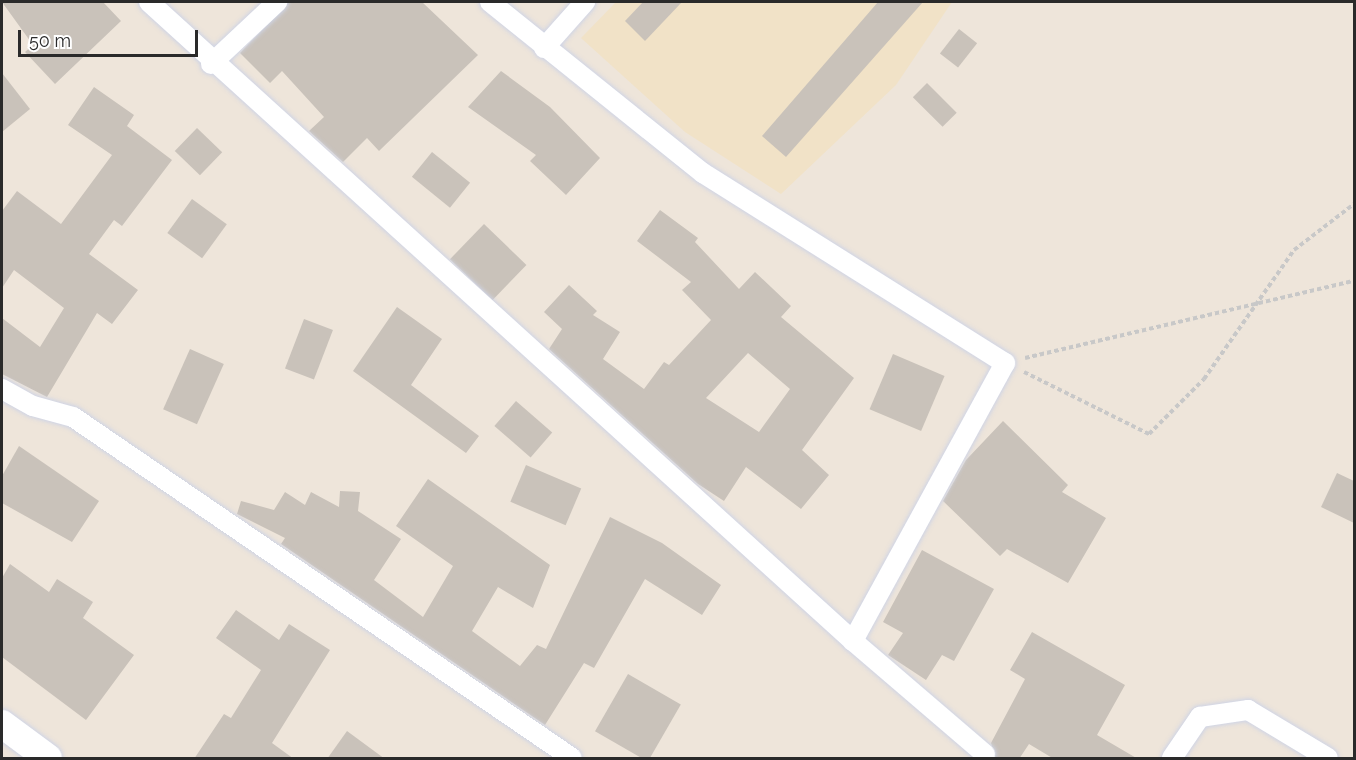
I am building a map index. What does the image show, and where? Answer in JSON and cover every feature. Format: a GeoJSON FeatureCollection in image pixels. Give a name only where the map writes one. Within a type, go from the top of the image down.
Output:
{"type":"FeatureCollection","features":[{"type":"Feature","properties":{"kind":"main road"},"geometry":{"type":"LineString","coordinates":[[2,724],[48,759]]}},
{"type":"Feature","properties":{"kind":"street"},"geometry":{"type":"LineString","coordinates":[[149,2],[211,64],[853,641],[986,757]]}},
{"type":"Feature","properties":{"kind":"street"},"geometry":{"type":"LineString","coordinates":[[211,64],[277,2]]}},
{"type":"Feature","properties":{"kind":"street"},"geometry":{"type":"LineString","coordinates":[[490,2],[544,48],[703,173],[1005,363],[853,641]]}},
{"type":"Feature","properties":{"kind":"street"},"geometry":{"type":"LineString","coordinates":[[544,48],[585,2]]}},
{"type":"Feature","properties":{"kind":"street"},"geometry":{"type":"LineString","coordinates":[[2,389],[33,406],[73,417],[572,759]]}},
{"type":"Feature","properties":{"kind":"street"},"geometry":{"type":"LineString","coordinates":[[1172,759],[1200,717],[1248,710],[1328,759]]}},
{"type":"Feature","properties":{"kind":"path"},"geometry":{"type":"LineString","coordinates":[[1005,363],[1149,434],[1204,379],[1294,250],[1354,204]]}},
{"type":"Feature","properties":{"kind":"path"},"geometry":{"type":"LineString","coordinates":[[1005,363],[1354,281]]}},
{"type":"Feature","properties":{"kind":"shaded area"},"geometry":{"type":"Polygon","coordinates":[[[616,2],[952,2],[896,85],[781,194],[685,132],[581,38],[616,2]]]}},
{"type":"Feature","properties":{"kind":"building"},"geometry":{"type":"Polygon","coordinates":[[[2,2],[103,2],[121,21],[55,84],[25,52],[33,45],[2,2]]]}},
{"type":"Feature","properties":{"kind":"building"},"geometry":{"type":"Polygon","coordinates":[[[289,2],[422,2],[478,55],[379,151],[367,138],[343,162],[309,131],[324,117],[282,71],[270,83],[240,53],[289,2]]]}},
{"type":"Feature","properties":{"kind":"building"},"geometry":{"type":"Polygon","coordinates":[[[643,2],[682,2],[645,41],[625,21],[643,2]]]}},
{"type":"Feature","properties":{"kind":"building"},"geometry":{"type":"Polygon","coordinates":[[[878,2],[923,2],[786,157],[762,136],[878,2]]]}},
{"type":"Feature","properties":{"kind":"building"},"geometry":{"type":"Polygon","coordinates":[[[959,29],[977,43],[958,68],[940,53],[959,29]]]}},
{"type":"Feature","properties":{"kind":"building"},"geometry":{"type":"Polygon","coordinates":[[[501,71],[550,107],[600,158],[566,195],[530,161],[536,155],[468,107],[501,71]]]}},
{"type":"Feature","properties":{"kind":"building"},"geometry":{"type":"Polygon","coordinates":[[[2,73],[30,109],[2,132],[2,73]]]}},
{"type":"Feature","properties":{"kind":"building"},"geometry":{"type":"Polygon","coordinates":[[[927,83],[957,113],[943,127],[913,97],[927,83]]]}},
{"type":"Feature","properties":{"kind":"building"},"geometry":{"type":"Polygon","coordinates":[[[94,87],[134,115],[127,126],[172,160],[122,226],[114,220],[89,254],[138,290],[112,324],[97,313],[47,397],[2,374],[2,318],[40,347],[64,308],[14,270],[2,288],[2,211],[17,191],[61,224],[112,155],[68,125],[94,87]]]}},
{"type":"Feature","properties":{"kind":"building"},"geometry":{"type":"Polygon","coordinates":[[[197,128],[222,152],[200,175],[175,151],[197,128]]]}},
{"type":"Feature","properties":{"kind":"building"},"geometry":{"type":"Polygon","coordinates":[[[432,152],[470,183],[450,208],[412,177],[432,152]]]}},
{"type":"Feature","properties":{"kind":"building"},"geometry":{"type":"Polygon","coordinates":[[[192,199],[227,224],[202,258],[167,233],[192,199]]]}},
{"type":"Feature","properties":{"kind":"building"},"geometry":{"type":"Polygon","coordinates":[[[660,210],[698,238],[695,242],[739,289],[755,272],[791,306],[781,317],[854,378],[802,450],[829,475],[801,509],[746,467],[724,501],[698,484],[549,349],[562,329],[544,312],[569,285],[597,311],[593,315],[620,332],[603,359],[644,389],[664,362],[669,365],[711,320],[682,290],[691,282],[637,241],[660,210]],[[748,353],[706,398],[759,432],[790,389],[748,353]]]}},
{"type":"Feature","properties":{"kind":"building"},"geometry":{"type":"Polygon","coordinates":[[[484,224],[526,265],[492,300],[450,259],[484,224]]]}},
{"type":"Feature","properties":{"kind":"building"},"geometry":{"type":"Polygon","coordinates":[[[397,307],[442,339],[411,385],[479,436],[466,453],[353,371],[397,307]]]}},
{"type":"Feature","properties":{"kind":"building"},"geometry":{"type":"Polygon","coordinates":[[[304,319],[333,330],[314,380],[285,368],[304,319]]]}},
{"type":"Feature","properties":{"kind":"building"},"geometry":{"type":"Polygon","coordinates":[[[190,349],[224,364],[197,424],[163,409],[190,349]]]}},
{"type":"Feature","properties":{"kind":"building"},"geometry":{"type":"Polygon","coordinates":[[[893,354],[945,376],[921,431],[870,409],[893,354]]]}},
{"type":"Feature","properties":{"kind":"building"},"geometry":{"type":"Polygon","coordinates":[[[516,401],[552,432],[531,457],[494,426],[516,401]]]}},
{"type":"Feature","properties":{"kind":"building"},"geometry":{"type":"Polygon","coordinates":[[[1003,421],[1068,485],[1062,492],[1106,518],[1068,583],[1007,549],[1000,556],[943,501],[966,460],[1003,421]]]}},
{"type":"Feature","properties":{"kind":"building"},"geometry":{"type":"Polygon","coordinates":[[[19,446],[99,501],[72,542],[2,503],[2,476],[19,446]]]}},
{"type":"Feature","properties":{"kind":"building"},"geometry":{"type":"Polygon","coordinates":[[[526,465],[581,488],[566,525],[510,502],[526,465]]]}},
{"type":"Feature","properties":{"kind":"building"},"geometry":{"type":"Polygon","coordinates":[[[1337,473],[1354,481],[1354,523],[1321,507],[1337,473]]]}},
{"type":"Feature","properties":{"kind":"building"},"geometry":{"type":"Polygon","coordinates":[[[428,479],[550,565],[533,608],[498,587],[472,631],[520,666],[537,645],[546,649],[610,517],[662,543],[721,585],[702,615],[645,579],[594,668],[584,663],[545,725],[281,544],[285,538],[237,514],[241,501],[274,510],[285,492],[305,505],[311,492],[339,507],[340,491],[360,492],[358,511],[401,539],[374,580],[423,617],[453,566],[396,526],[428,479]]]}},
{"type":"Feature","properties":{"kind":"building"},"geometry":{"type":"Polygon","coordinates":[[[922,550],[994,589],[954,661],[942,655],[926,680],[888,655],[903,633],[883,622],[922,550]]]}},
{"type":"Feature","properties":{"kind":"building"},"geometry":{"type":"Polygon","coordinates":[[[10,564],[49,592],[57,579],[93,602],[83,618],[134,655],[86,720],[2,657],[2,578],[10,564]]]}},
{"type":"Feature","properties":{"kind":"building"},"geometry":{"type":"Polygon","coordinates":[[[236,610],[279,640],[289,624],[330,650],[272,743],[294,759],[194,759],[224,714],[231,718],[261,670],[216,638],[236,610]]]}},
{"type":"Feature","properties":{"kind":"building"},"geometry":{"type":"Polygon","coordinates":[[[1032,632],[1125,685],[1097,735],[1138,759],[1054,759],[1029,744],[1019,759],[996,759],[991,743],[1025,679],[1010,670],[1032,632]]]}},
{"type":"Feature","properties":{"kind":"building"},"geometry":{"type":"Polygon","coordinates":[[[628,674],[681,704],[650,758],[641,758],[595,731],[628,674]]]}},
{"type":"Feature","properties":{"kind":"building"},"geometry":{"type":"Polygon","coordinates":[[[347,731],[385,759],[327,759],[347,731]]]}}]}
